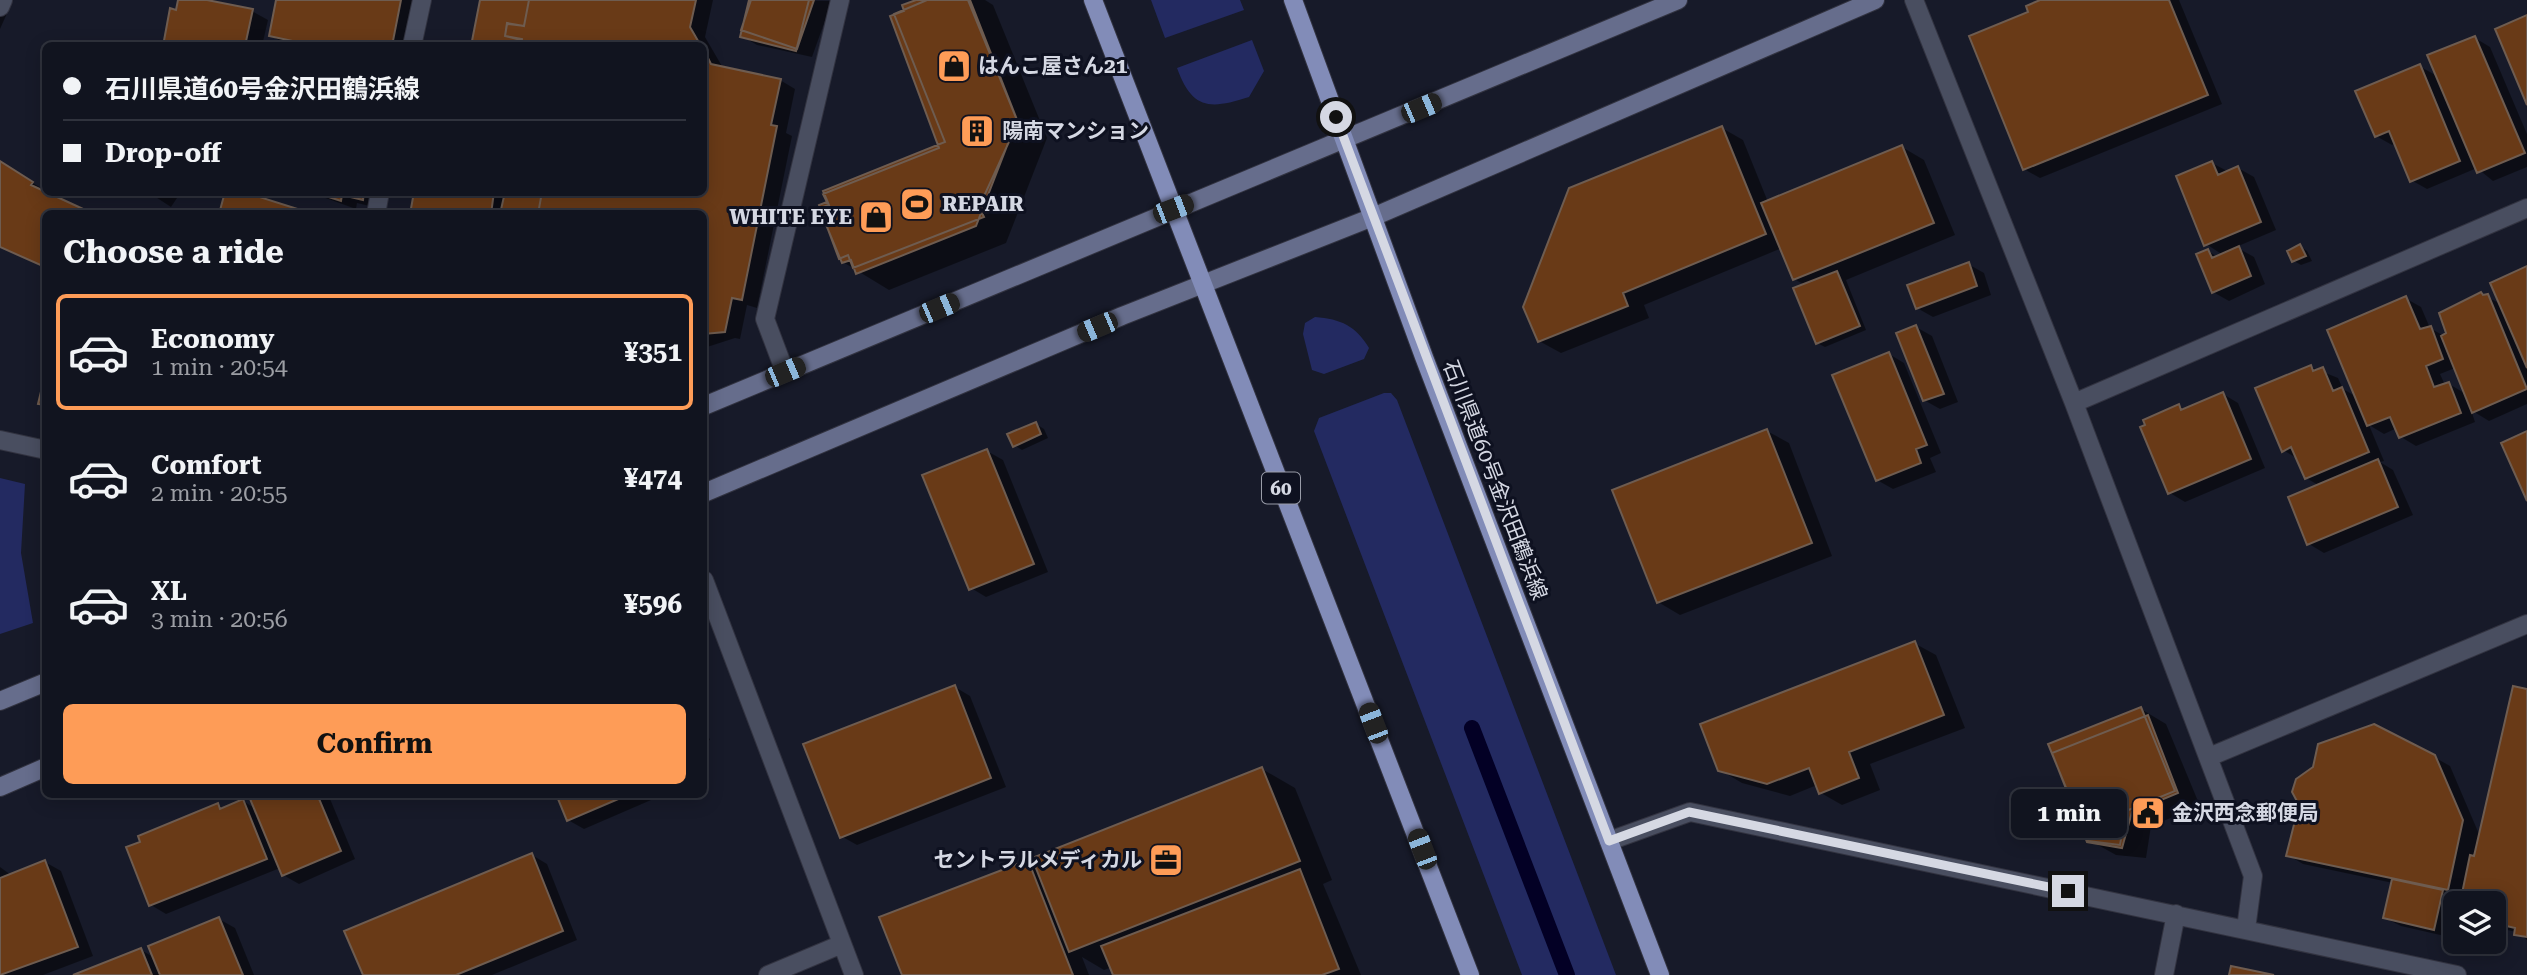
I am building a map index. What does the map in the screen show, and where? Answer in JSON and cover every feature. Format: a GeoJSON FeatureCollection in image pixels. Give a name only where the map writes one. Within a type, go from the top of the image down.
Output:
{"type":"FeatureCollection","features":[{"type":"Feature","properties":{"kind":"main road","name":"60"},"geometry":{"type":"LineString","coordinates":[[1093,0],[1470,975]]}},
{"type":"Feature","properties":{"kind":"main road","name":"石川県道60号金沢田鶴浜線"},"geometry":{"type":"LineString","coordinates":[[1293,0],[1660,975]]}},
{"type":"Feature","properties":{"kind":"street"},"geometry":{"type":"LineString","coordinates":[[0,7],[3,0]]}},
{"type":"Feature","properties":{"kind":"street"},"geometry":{"type":"LineString","coordinates":[[413,42],[422,0]]}},
{"type":"Feature","properties":{"kind":"street"},"geometry":{"type":"LineString","coordinates":[[785,372],[765,319],[840,0]]}},
{"type":"Feature","properties":{"kind":"street"},"geometry":{"type":"LineString","coordinates":[[707,405],[1678,0]]}},
{"type":"Feature","properties":{"kind":"street"},"geometry":{"type":"LineString","coordinates":[[707,492],[1122,316],[1373,218],[1875,0]]}},
{"type":"Feature","properties":{"kind":"street"},"geometry":{"type":"LineString","coordinates":[[1914,0],[2074,403],[2253,876],[2246,929]]}},
{"type":"Feature","properties":{"kind":"street"},"geometry":{"type":"LineString","coordinates":[[2074,403],[2527,208]]}},
{"type":"Feature","properties":{"kind":"street"},"geometry":{"type":"LineString","coordinates":[[0,440],[42,449]]}},
{"type":"Feature","properties":{"kind":"street"},"geometry":{"type":"LineString","coordinates":[[707,588],[854,975]]}},
{"type":"Feature","properties":{"kind":"street"},"geometry":{"type":"LineString","coordinates":[[2209,757],[2527,624]]}},
{"type":"Feature","properties":{"kind":"street"},"geometry":{"type":"LineString","coordinates":[[0,701],[42,684]]}},
{"type":"Feature","properties":{"kind":"street"},"geometry":{"type":"LineString","coordinates":[[0,787],[42,769]]}},
{"type":"Feature","properties":{"kind":"street"},"geometry":{"type":"LineString","coordinates":[[1609,841],[1689,812],[2457,975]]}},
{"type":"Feature","properties":{"kind":"street"},"geometry":{"type":"LineString","coordinates":[[2164,975],[2176,914]]}},
{"type":"Feature","properties":{"kind":"street"},"geometry":{"type":"LineString","coordinates":[[768,975],[842,944]]}},
{"type":"Feature","properties":{"kind":"shaded area"},"geometry":{"type":"Polygon","coordinates":[[[1151,0],[1240,0],[1244,10],[1165,38],[1151,0]]]}},
{"type":"Feature","properties":{"kind":"shaded area"},"geometry":{"type":"Polygon","coordinates":[[[1252,40],[1264,71],[1249,97],[1213,104],[1196,99],[1189,92],[1177,68],[1252,40]]]}},
{"type":"Feature","properties":{"kind":"shaded area"},"geometry":{"type":"Polygon","coordinates":[[[1315,317],[1340,322],[1359,334],[1369,348],[1364,359],[1324,374],[1312,370],[1303,334],[1305,323],[1315,317]]]}},
{"type":"Feature","properties":{"kind":"shaded area"},"geometry":{"type":"Polygon","coordinates":[[[1384,393],[1391,393],[1397,400],[1616,975],[1522,975],[1314,431],[1319,418],[1384,393]]]}},
{"type":"Feature","properties":{"kind":"shaded area"},"geometry":{"type":"Polygon","coordinates":[[[0,478],[25,484],[21,553],[33,623],[0,634],[0,478]]]}},
{"type":"Feature","properties":{"kind":"building"},"geometry":{"type":"Polygon","coordinates":[[[178,0],[207,0],[253,9],[246,42],[164,42],[170,8],[176,10],[178,0]]]}},
{"type":"Feature","properties":{"kind":"building"},"geometry":{"type":"Polygon","coordinates":[[[276,0],[401,0],[393,42],[297,42],[269,36],[276,0]]]}},
{"type":"Feature","properties":{"kind":"building"},"geometry":{"type":"Polygon","coordinates":[[[480,0],[529,0],[524,26],[507,23],[505,36],[521,42],[472,42],[480,0]]]}},
{"type":"Feature","properties":{"kind":"building"},"geometry":{"type":"Polygon","coordinates":[[[529,0],[696,0],[690,27],[699,42],[522,42],[522,39],[505,36],[507,24],[524,26],[529,0]]]}},
{"type":"Feature","properties":{"kind":"building"},"geometry":{"type":"Polygon","coordinates":[[[749,0],[809,0],[796,51],[740,37],[749,0]]]}},
{"type":"Feature","properties":{"kind":"building"},"geometry":{"type":"Polygon","coordinates":[[[751,0],[814,0],[797,49],[741,30],[751,0]]]}},
{"type":"Feature","properties":{"kind":"building","name":"陽南マンション"},"geometry":{"type":"Polygon","coordinates":[[[916,0],[970,0],[1021,130],[1013,133],[979,207],[984,217],[853,268],[848,255],[839,259],[819,205],[827,202],[823,194],[939,148],[890,16],[904,11],[902,5],[916,0]]]}},
{"type":"Feature","properties":{"kind":"building","name":"陽南マンション"},"geometry":{"type":"Polygon","coordinates":[[[927,0],[968,0],[1017,120],[976,226],[856,274],[851,260],[842,263],[819,208],[829,205],[823,191],[945,142],[894,14],[927,0]]]}},
{"type":"Feature","properties":{"kind":"building"},"geometry":{"type":"Polygon","coordinates":[[[2040,0],[2169,0],[2208,95],[2023,170],[1969,36],[2028,12],[2026,6],[2040,0]]]}},
{"type":"Feature","properties":{"kind":"building"},"geometry":{"type":"Polygon","coordinates":[[[2527,15],[2527,105],[2495,29],[2527,15]]]}},
{"type":"Feature","properties":{"kind":"building"},"geometry":{"type":"Polygon","coordinates":[[[2475,36],[2525,153],[2477,173],[2427,55],[2475,36]]]}},
{"type":"Feature","properties":{"kind":"building"},"geometry":{"type":"Polygon","coordinates":[[[707,56],[711,64],[781,79],[771,125],[777,126],[742,300],[732,298],[725,332],[707,334],[707,210],[539,210],[541,196],[707,196],[707,56]]]}},
{"type":"Feature","properties":{"kind":"building"},"geometry":{"type":"Polygon","coordinates":[[[2420,64],[2460,161],[2410,182],[2389,131],[2375,137],[2355,91],[2420,64]]]}},
{"type":"Feature","properties":{"kind":"building"},"geometry":{"type":"Polygon","coordinates":[[[1722,126],[1766,234],[1623,293],[1628,306],[1538,342],[1523,307],[1569,188],[1722,126]]]}},
{"type":"Feature","properties":{"kind":"building"},"geometry":{"type":"Polygon","coordinates":[[[1902,145],[1934,223],[1793,280],[1761,203],[1902,145]]]}},
{"type":"Feature","properties":{"kind":"building"},"geometry":{"type":"Polygon","coordinates":[[[0,161],[33,182],[31,185],[42,190],[42,196],[55,196],[85,210],[42,210],[42,266],[0,247],[0,161]]]}},
{"type":"Feature","properties":{"kind":"building"},"geometry":{"type":"Polygon","coordinates":[[[2212,161],[2218,175],[2238,166],[2261,222],[2204,246],[2176,176],[2212,161]]]}},
{"type":"Feature","properties":{"kind":"building"},"geometry":{"type":"Polygon","coordinates":[[[224,196],[257,196],[301,210],[220,210],[224,196]]]}},
{"type":"Feature","properties":{"kind":"building"},"geometry":{"type":"Polygon","coordinates":[[[325,196],[342,196],[341,201],[325,196]]]}},
{"type":"Feature","properties":{"kind":"building"},"geometry":{"type":"Polygon","coordinates":[[[346,196],[364,196],[363,200],[346,196]]]}},
{"type":"Feature","properties":{"kind":"building"},"geometry":{"type":"Polygon","coordinates":[[[413,196],[493,196],[492,210],[411,210],[413,196]]]}},
{"type":"Feature","properties":{"kind":"building"},"geometry":{"type":"Polygon","coordinates":[[[504,196],[541,196],[539,210],[501,210],[504,196]]]}},
{"type":"Feature","properties":{"kind":"building"},"geometry":{"type":"Polygon","coordinates":[[[2300,244],[2306,256],[2292,262],[2287,251],[2300,244]]]}},
{"type":"Feature","properties":{"kind":"building"},"geometry":{"type":"Polygon","coordinates":[[[2239,246],[2251,276],[2212,293],[2196,254],[2208,249],[2212,258],[2239,246]]]}},
{"type":"Feature","properties":{"kind":"building"},"geometry":{"type":"Polygon","coordinates":[[[1969,262],[1977,286],[1916,309],[1907,285],[1969,262]]]}},
{"type":"Feature","properties":{"kind":"building"},"geometry":{"type":"Polygon","coordinates":[[[2527,266],[2527,368],[2490,283],[2527,266]]]}},
{"type":"Feature","properties":{"kind":"building"},"geometry":{"type":"Polygon","coordinates":[[[1837,271],[1860,326],[1816,344],[1793,288],[1837,271]]]}},
{"type":"Feature","properties":{"kind":"building"},"geometry":{"type":"Polygon","coordinates":[[[2481,292],[2483,295],[2488,294],[2527,389],[2472,413],[2441,336],[2446,333],[2439,313],[2481,292]]]}},
{"type":"Feature","properties":{"kind":"building"},"geometry":{"type":"Polygon","coordinates":[[[2406,296],[2420,329],[2431,326],[2443,359],[2426,366],[2434,387],[2449,382],[2461,413],[2399,438],[2390,417],[2367,426],[2327,330],[2406,296]]]}},
{"type":"Feature","properties":{"kind":"building"},"geometry":{"type":"Polygon","coordinates":[[[1916,325],[1944,394],[1923,401],[1896,333],[1916,325]]]}},
{"type":"Feature","properties":{"kind":"building"},"geometry":{"type":"Polygon","coordinates":[[[1889,352],[1927,445],[1916,449],[1921,463],[1876,481],[1832,375],[1889,352]]]}},
{"type":"Feature","properties":{"kind":"building"},"geometry":{"type":"Polygon","coordinates":[[[2311,365],[2313,371],[2323,367],[2333,391],[2342,387],[2369,452],[2305,479],[2291,447],[2282,452],[2255,388],[2311,365]]]}},
{"type":"Feature","properties":{"kind":"building"},"geometry":{"type":"Polygon","coordinates":[[[42,388],[42,404],[38,404],[42,388]]]}},
{"type":"Feature","properties":{"kind":"building"},"geometry":{"type":"Polygon","coordinates":[[[2223,392],[2251,459],[2168,494],[2140,427],[2145,425],[2143,420],[2179,404],[2181,410],[2223,392]]]}},
{"type":"Feature","properties":{"kind":"building"},"geometry":{"type":"Polygon","coordinates":[[[1036,422],[1041,434],[1013,447],[1007,434],[1036,422]]]}},
{"type":"Feature","properties":{"kind":"building"},"geometry":{"type":"Polygon","coordinates":[[[1767,429],[1812,543],[1657,603],[1612,490],[1767,429]]]}},
{"type":"Feature","properties":{"kind":"building"},"geometry":{"type":"Polygon","coordinates":[[[2527,431],[2527,501],[2501,443],[2527,431]]]}},
{"type":"Feature","properties":{"kind":"building"},"geometry":{"type":"Polygon","coordinates":[[[987,449],[1034,564],[969,590],[922,475],[987,449]]]}},
{"type":"Feature","properties":{"kind":"building"},"geometry":{"type":"Polygon","coordinates":[[[2378,459],[2398,507],[2307,545],[2288,497],[2378,459]]]}},
{"type":"Feature","properties":{"kind":"building"},"geometry":{"type":"Polygon","coordinates":[[[1915,641],[1944,715],[1849,752],[1859,778],[1819,794],[1809,768],[1767,784],[1718,771],[1700,724],[1915,641]]]}},
{"type":"Feature","properties":{"kind":"building"},"geometry":{"type":"Polygon","coordinates":[[[955,685],[991,778],[840,838],[803,744],[955,685]]]}},
{"type":"Feature","properties":{"kind":"building"},"geometry":{"type":"Polygon","coordinates":[[[2513,686],[2527,689],[2527,937],[2514,935],[2515,928],[2506,926],[2506,891],[2462,891],[2470,855],[2474,856],[2513,686]]]}},
{"type":"Feature","properties":{"kind":"building"},"geometry":{"type":"Polygon","coordinates":[[[2141,707],[2175,791],[2126,811],[2120,845],[2088,841],[2048,744],[2141,707]]]}},
{"type":"Feature","properties":{"kind":"building"},"geometry":{"type":"Polygon","coordinates":[[[2148,715],[2178,793],[2132,812],[2122,848],[2087,842],[2052,753],[2148,715]]]}},
{"type":"Feature","properties":{"kind":"building"},"geometry":{"type":"Polygon","coordinates":[[[2374,724],[2435,755],[2463,820],[2448,890],[2286,856],[2299,805],[2292,792],[2296,779],[2313,767],[2318,744],[2374,724]]]}},
{"type":"Feature","properties":{"kind":"building"},"geometry":{"type":"Polygon","coordinates":[[[1262,767],[1300,861],[1069,952],[1032,858],[1262,767]]]}},
{"type":"Feature","properties":{"kind":"building"},"geometry":{"type":"Polygon","coordinates":[[[250,798],[319,798],[341,851],[282,876],[250,798]]]}},
{"type":"Feature","properties":{"kind":"building"},"geometry":{"type":"Polygon","coordinates":[[[558,798],[621,798],[567,821],[558,798]]]}},
{"type":"Feature","properties":{"kind":"building"},"geometry":{"type":"Polygon","coordinates":[[[243,799],[267,859],[149,906],[126,847],[140,842],[138,836],[218,803],[220,809],[243,799]]]}},
{"type":"Feature","properties":{"kind":"building"},"geometry":{"type":"Polygon","coordinates":[[[532,853],[563,931],[456,975],[363,975],[344,931],[532,853]]]}},
{"type":"Feature","properties":{"kind":"building"},"geometry":{"type":"Polygon","coordinates":[[[45,860],[78,947],[0,975],[0,878],[45,860]]]}},
{"type":"Feature","properties":{"kind":"building"},"geometry":{"type":"Polygon","coordinates":[[[45,860],[78,947],[0,975],[0,878],[45,860]]]}},
{"type":"Feature","properties":{"kind":"building"},"geometry":{"type":"Polygon","coordinates":[[[1028,860],[1073,975],[902,975],[879,917],[1028,860]]]}},
{"type":"Feature","properties":{"kind":"building"},"geometry":{"type":"Polygon","coordinates":[[[1300,869],[1339,969],[1322,975],[1113,975],[1101,946],[1300,869]]]}},
{"type":"Feature","properties":{"kind":"building"},"geometry":{"type":"Polygon","coordinates":[[[2392,879],[2443,890],[2434,930],[2383,918],[2392,879]]]}},
{"type":"Feature","properties":{"kind":"building"},"geometry":{"type":"Polygon","coordinates":[[[219,917],[243,975],[160,975],[148,946],[219,917]]]}},
{"type":"Feature","properties":{"kind":"building"},"geometry":{"type":"Polygon","coordinates":[[[141,948],[152,975],[73,975],[141,948]]]}},
{"type":"Feature","properties":{"kind":"building"},"geometry":{"type":"Polygon","coordinates":[[[2231,966],[2274,975],[2229,975],[2231,966]]]}},
{"type":"Feature","properties":{"kind":"waterway"},"geometry":{"type":"LineString","coordinates":[[1472,728],[1567,975]]}},
{"type":"Feature","properties":{"kind":"place","name":"はんこ屋さん21"},"geometry":{"type":"Point","coordinates":[954,66]}},
{"type":"Feature","properties":{"kind":"place","name":"陽南マンション"},"geometry":{"type":"Point","coordinates":[977,131]}},
{"type":"Feature","properties":{"kind":"place","name":"REPAIR"},"geometry":{"type":"Point","coordinates":[917,204]}},
{"type":"Feature","properties":{"kind":"place","name":"WHITE EYE"},"geometry":{"type":"Point","coordinates":[876,217]}},
{"type":"Feature","properties":{"kind":"place","name":"金沢西念郵便局"},"geometry":{"type":"Point","coordinates":[2148,813]}},
{"type":"Feature","properties":{"kind":"place","name":"セントラルメディカル"},"geometry":{"type":"Point","coordinates":[1166,860]}},
{"type":"Feature","properties":{"kind":"route"},"geometry":{"type":"LineString","coordinates":[[1336,117],[1433,382],[1609,841],[1689,812],[2068,891]]}}]}
